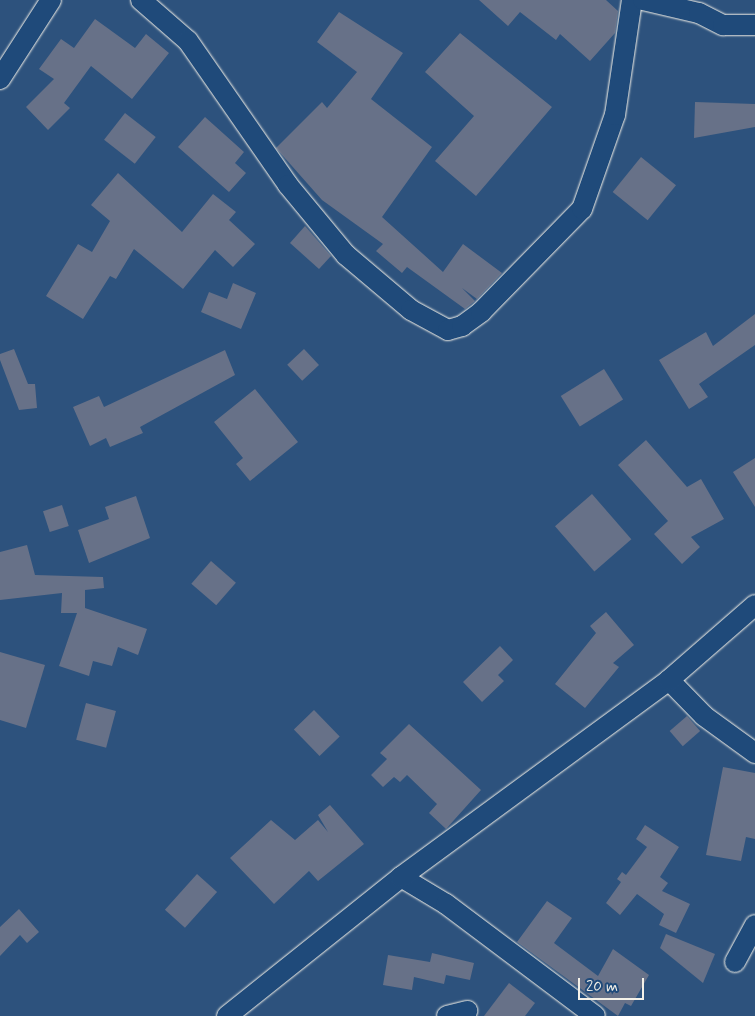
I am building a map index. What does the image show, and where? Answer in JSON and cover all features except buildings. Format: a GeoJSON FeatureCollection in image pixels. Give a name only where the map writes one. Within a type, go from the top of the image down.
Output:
{"type":"FeatureCollection","features":[{"type":"Feature","properties":{"kind":"street"},"geometry":{"type":"LineString","coordinates":[[0,79],[51,0]]}},
{"type":"Feature","properties":{"kind":"street"},"geometry":{"type":"LineString","coordinates":[[141,0],[188,41],[288,185],[346,255],[411,310],[448,330],[462,326],[481,312],[582,210],[615,115],[632,0]]}},
{"type":"Feature","properties":{"kind":"street"},"geometry":{"type":"LineString","coordinates":[[643,0],[699,13],[723,25],[755,25]]}},
{"type":"Feature","properties":{"kind":"street"},"geometry":{"type":"LineString","coordinates":[[227,1016],[402,877],[669,680],[755,605]]}},
{"type":"Feature","properties":{"kind":"street"},"geometry":{"type":"LineString","coordinates":[[669,680],[704,716],[755,753]]}},
{"type":"Feature","properties":{"kind":"street"},"geometry":{"type":"LineString","coordinates":[[402,877],[446,904],[595,1016]]}},
{"type":"Feature","properties":{"kind":"street"},"geometry":{"type":"LineString","coordinates":[[736,962],[755,925]]}},
{"type":"Feature","properties":{"kind":"street"},"geometry":{"type":"LineString","coordinates":[[447,1016],[467,1011]]}}]}
